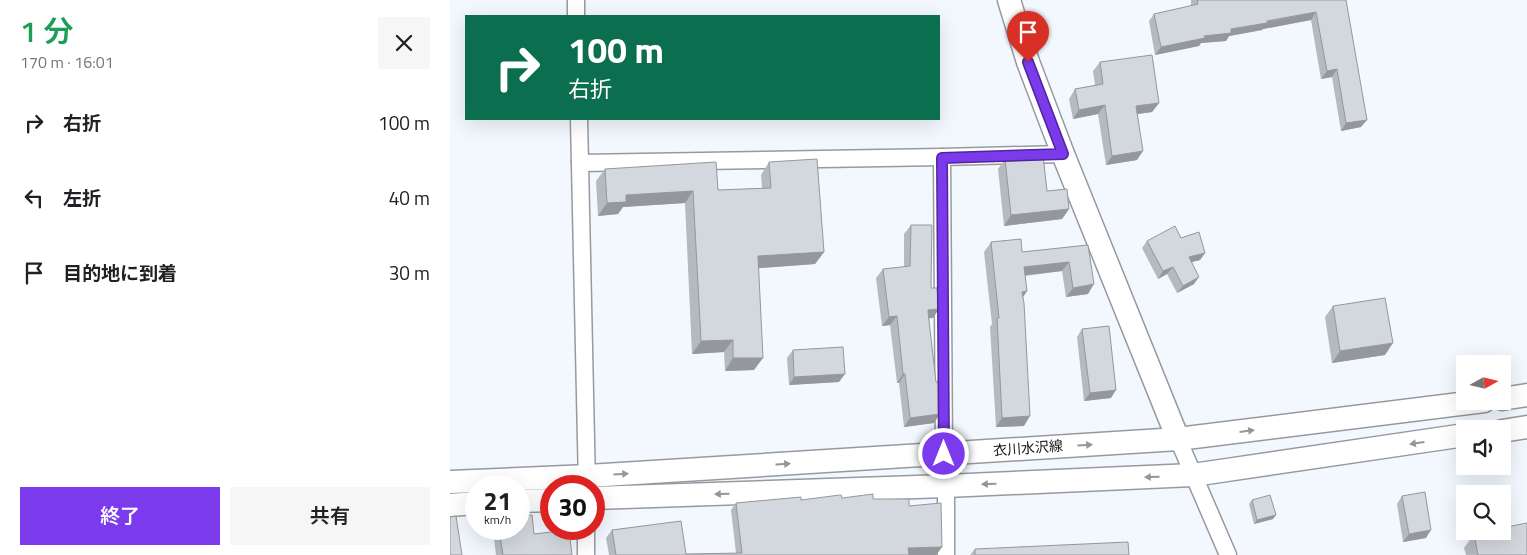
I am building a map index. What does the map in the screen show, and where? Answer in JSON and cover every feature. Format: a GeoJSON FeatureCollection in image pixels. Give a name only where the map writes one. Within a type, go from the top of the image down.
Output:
{"type":"FeatureCollection","features":[{"type":"Feature","properties":{"kind":"main road"},"geometry":{"type":"LineString","coordinates":[[1009,0],[1028,62],[1063,154],[1178,439]]}},
{"type":"Feature","properties":{"kind":"main road"},"geometry":{"type":"LineString","coordinates":[[1511,398],[1527,395]]}},
{"type":"Feature","properties":{"kind":"main road","name":"衣川水沢線"},"geometry":{"type":"LineString","coordinates":[[605,480],[944,454],[1178,439],[1456,404]]}},
{"type":"Feature","properties":{"kind":"main road"},"geometry":{"type":"LineString","coordinates":[[1511,430],[1527,428]]}},
{"type":"Feature","properties":{"kind":"main road"},"geometry":{"type":"LineString","coordinates":[[605,498],[1193,475],[1456,437]]}},
{"type":"Feature","properties":{"kind":"main road","name":"衣川水沢線"},"geometry":{"type":"LineString","coordinates":[[450,482],[540,481]]}},
{"type":"Feature","properties":{"kind":"main road"},"geometry":{"type":"LineString","coordinates":[[450,505],[465,504]]}},
{"type":"Feature","properties":{"kind":"street"},"geometry":{"type":"LineString","coordinates":[[576,0],[576,15]]}},
{"type":"Feature","properties":{"kind":"street"},"geometry":{"type":"LineString","coordinates":[[579,120],[587,475]]}},
{"type":"Feature","properties":{"kind":"street"},"geometry":{"type":"LineString","coordinates":[[580,163],[942,158],[1063,154]]}},
{"type":"Feature","properties":{"kind":"street"},"geometry":{"type":"LineString","coordinates":[[942,158],[944,454]]}},
{"type":"Feature","properties":{"kind":"street"},"geometry":{"type":"LineString","coordinates":[[1178,439],[1228,555]]}},
{"type":"Feature","properties":{"kind":"street"},"geometry":{"type":"LineString","coordinates":[[946,486],[946,555]]}},
{"type":"Feature","properties":{"kind":"street"},"geometry":{"type":"LineString","coordinates":[[586,540],[586,555]]}},
{"type":"Feature","properties":{"kind":"building"},"geometry":{"type":"Polygon","coordinates":[[[1197,0],[1346,0],[1367,120],[1346,123],[1337,69],[1327,71],[1316,12],[1231,29],[1231,33],[1204,36],[1205,38],[1161,47],[1154,14],[1198,4],[1197,0]]]}},
{"type":"Feature","properties":{"kind":"building"},"geometry":{"type":"Polygon","coordinates":[[[1152,55],[1159,103],[1136,106],[1143,151],[1112,156],[1105,105],[1079,110],[1075,89],[1103,84],[1100,62],[1152,55]]]}},
{"type":"Feature","properties":{"kind":"building"},"geometry":{"type":"Polygon","coordinates":[[[1043,155],[1047,191],[1067,189],[1069,209],[1011,215],[1005,159],[1043,155]]]}},
{"type":"Feature","properties":{"kind":"building"},"geometry":{"type":"Polygon","coordinates":[[[817,159],[824,252],[758,256],[763,358],[733,358],[733,340],[701,341],[693,191],[626,195],[626,202],[607,203],[605,169],[716,162],[718,190],[771,188],[769,162],[817,159]]]}},
{"type":"Feature","properties":{"kind":"building"},"geometry":{"type":"Polygon","coordinates":[[[911,225],[932,225],[931,288],[937,288],[939,309],[928,310],[928,312],[936,382],[938,382],[940,414],[910,418],[897,316],[889,317],[883,269],[910,266],[911,225]]]}},
{"type":"Feature","properties":{"kind":"building"},"geometry":{"type":"Polygon","coordinates":[[[1175,226],[1181,238],[1199,232],[1205,253],[1189,257],[1199,277],[1183,286],[1173,267],[1163,271],[1147,241],[1175,226]]]}},
{"type":"Feature","properties":{"kind":"building"},"geometry":{"type":"Polygon","coordinates":[[[1021,239],[1022,252],[1088,245],[1094,284],[1073,288],[1069,262],[1024,267],[1027,291],[1022,292],[1030,416],[1002,418],[997,318],[999,318],[991,242],[1021,239]]]}},
{"type":"Feature","properties":{"kind":"building"},"geometry":{"type":"Polygon","coordinates":[[[1385,298],[1393,343],[1340,351],[1333,306],[1385,298]]]}},
{"type":"Feature","properties":{"kind":"building"},"geometry":{"type":"Polygon","coordinates":[[[1109,326],[1116,390],[1090,393],[1082,329],[1109,326]]]}},
{"type":"Feature","properties":{"kind":"building"},"geometry":{"type":"Polygon","coordinates":[[[843,347],[845,374],[794,377],[793,350],[843,347]]]}},
{"type":"Feature","properties":{"kind":"building"},"geometry":{"type":"Polygon","coordinates":[[[1425,492],[1431,530],[1409,534],[1402,496],[1425,492]]]}},
{"type":"Feature","properties":{"kind":"building"},"geometry":{"type":"Polygon","coordinates":[[[873,494],[873,499],[909,499],[909,506],[941,503],[942,547],[908,548],[909,555],[616,555],[612,530],[681,521],[686,554],[742,553],[736,503],[801,497],[801,500],[840,495],[842,498],[873,494]]]}},
{"type":"Feature","properties":{"kind":"building"},"geometry":{"type":"Polygon","coordinates":[[[1270,495],[1276,515],[1257,520],[1252,500],[1270,495]]]}},
{"type":"Feature","properties":{"kind":"building"},"geometry":{"type":"Polygon","coordinates":[[[530,515],[532,515],[534,534],[540,533],[540,540],[570,540],[572,555],[503,555],[501,540],[530,540],[530,515]]]}},
{"type":"Feature","properties":{"kind":"building"},"geometry":{"type":"Polygon","coordinates":[[[456,516],[462,555],[450,555],[450,517],[456,516]]]}},
{"type":"Feature","properties":{"kind":"building"},"geometry":{"type":"Polygon","coordinates":[[[1527,523],[1527,555],[1478,555],[1475,540],[1511,540],[1511,526],[1527,523]]]}},
{"type":"Feature","properties":{"kind":"building"},"geometry":{"type":"Polygon","coordinates":[[[1128,542],[1129,555],[975,555],[975,549],[1128,542]]]}},
{"type":"Feature","properties":{"kind":"route"},"geometry":{"type":"LineString","coordinates":[[944,454],[942,158],[1063,154],[1028,62]]}}]}
